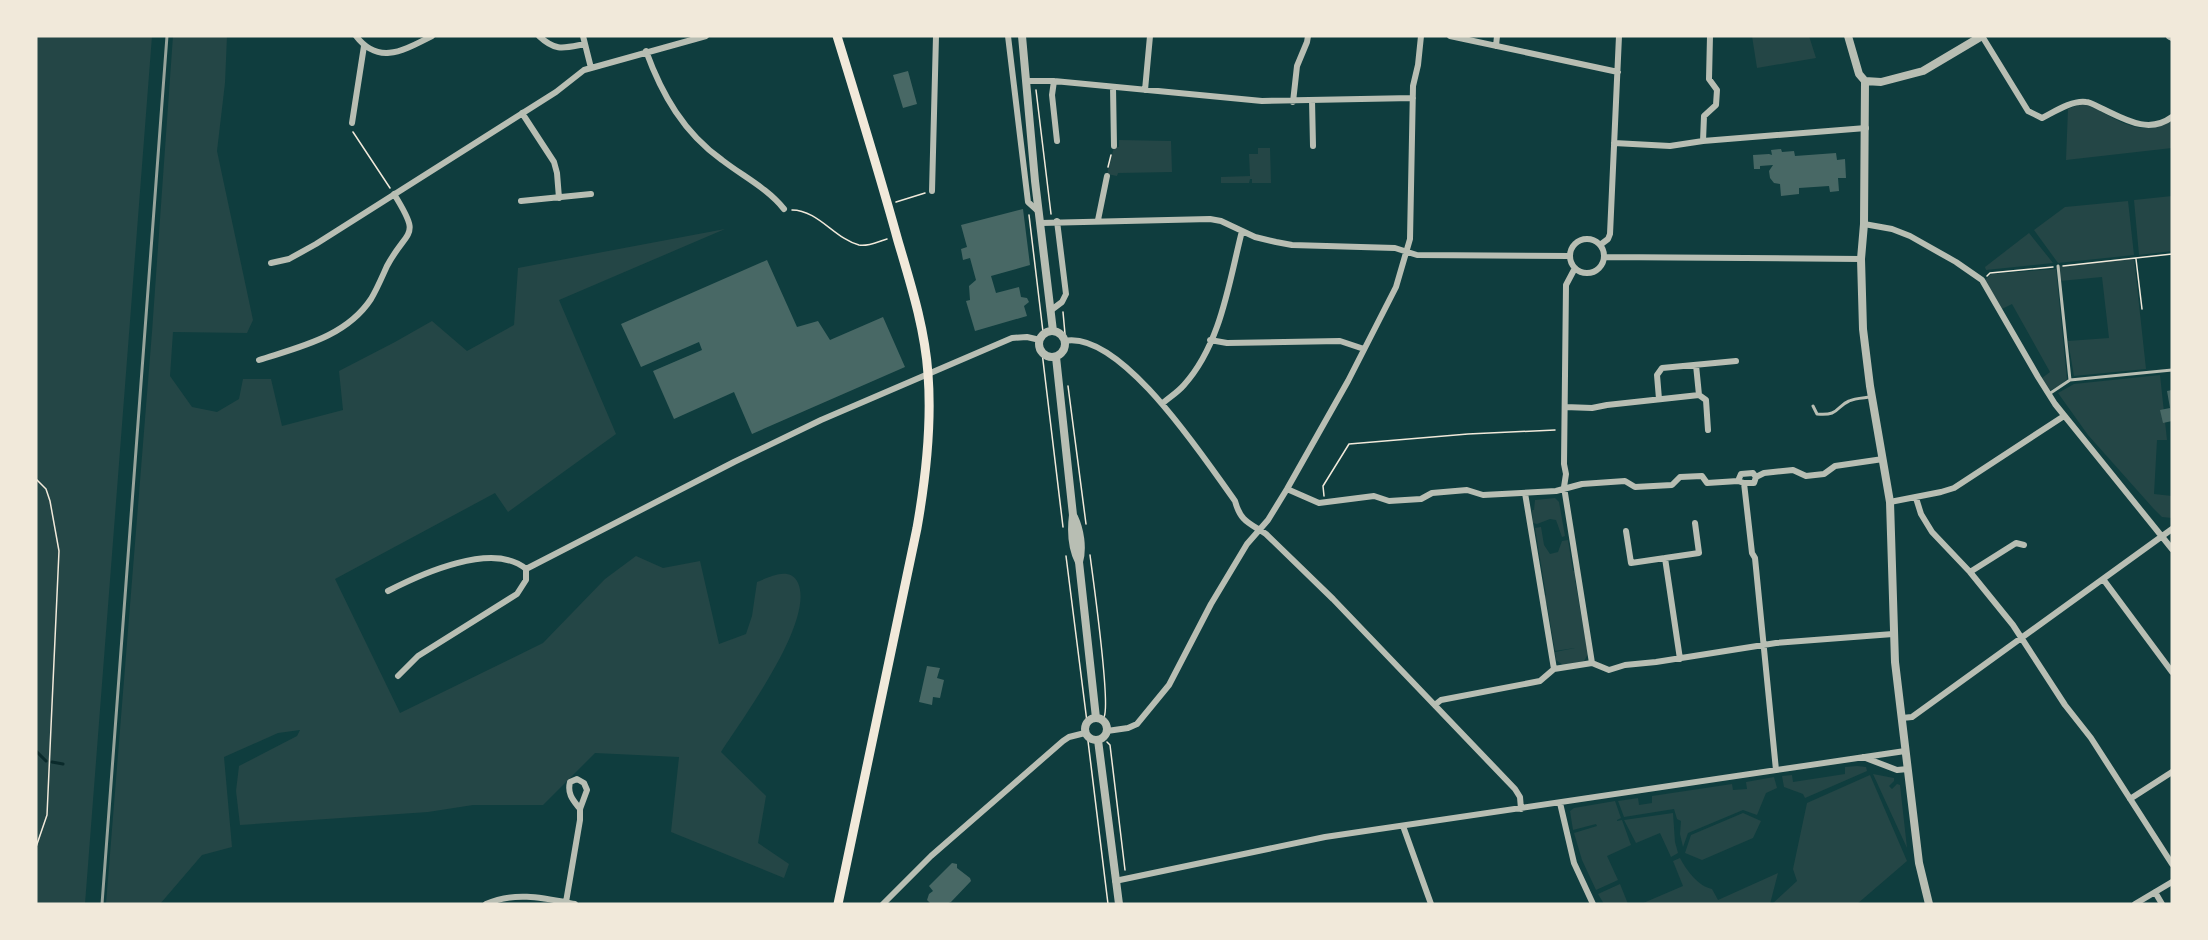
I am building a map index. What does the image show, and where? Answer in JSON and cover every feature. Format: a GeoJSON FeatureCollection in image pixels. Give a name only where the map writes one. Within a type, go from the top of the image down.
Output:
{"type":"FeatureCollection","features":[{"type":"Feature","properties":{"kind":"main road"},"geometry":{"type":"LineString","coordinates":[[837,36],[918,310],[928,373],[928,442],[923,494],[890,664],[838,904]]}},
{"type":"Feature","properties":{"kind":"street"},"geometry":{"type":"LineString","coordinates":[[356,36],[364,46],[387,54],[399,52],[432,36]]}},
{"type":"Feature","properties":{"kind":"street"},"geometry":{"type":"LineString","coordinates":[[539,36],[548,44],[559,48],[585,44]]}},
{"type":"Feature","properties":{"kind":"street"},"geometry":{"type":"LineString","coordinates":[[584,36],[591,68]]}},
{"type":"Feature","properties":{"kind":"street"},"geometry":{"type":"LineString","coordinates":[[271,263],[290,259],[316,244],[556,92],[578,74],[646,51],[706,36]]}},
{"type":"Feature","properties":{"kind":"street"},"geometry":{"type":"LineString","coordinates":[[932,191],[936,36]]}},
{"type":"Feature","properties":{"kind":"street"},"geometry":{"type":"LineString","coordinates":[[1008,36],[1028,202],[1039,212]]}},
{"type":"Feature","properties":{"kind":"street"},"geometry":{"type":"LineString","coordinates":[[1022,36],[1031,81],[1039,212],[1053,331]]}},
{"type":"Feature","properties":{"kind":"street"},"geometry":{"type":"LineString","coordinates":[[1145,90],[1150,36]]}},
{"type":"Feature","properties":{"kind":"street"},"geometry":{"type":"LineString","coordinates":[[1293,102],[1297,66],[1308,36]]}},
{"type":"Feature","properties":{"kind":"street"},"geometry":{"type":"LineString","coordinates":[[883,904],[931,855],[1063,741],[1069,737],[1102,736],[1137,724],[1169,685],[1251,537],[1268,520],[1287,489],[1396,287],[1407,252],[1411,209],[1413,98],[1421,36]]}},
{"type":"Feature","properties":{"kind":"street"},"geometry":{"type":"LineString","coordinates":[[1450,36],[1618,72]]}},
{"type":"Feature","properties":{"kind":"street"},"geometry":{"type":"LineString","coordinates":[[1496,46],[1497,36]]}},
{"type":"Feature","properties":{"kind":"street"},"geometry":{"type":"LineString","coordinates":[[1600,245],[1608,239],[1610,234],[1619,36]]}},
{"type":"Feature","properties":{"kind":"street"},"geometry":{"type":"LineString","coordinates":[[1703,141],[1704,116],[1716,105],[1717,90],[1709,79],[1710,36]]}},
{"type":"Feature","properties":{"kind":"street"},"geometry":{"type":"LineString","coordinates":[[1848,36],[1859,74],[1865,81],[1881,82],[1923,72],[1982,36],[2028,111],[2042,118],[2076,103],[2087,102],[2133,124],[2151,126],[2164,123],[2172,117]]}},
{"type":"Feature","properties":{"kind":"street"},"geometry":{"type":"LineString","coordinates":[[352,123],[364,46]]}},
{"type":"Feature","properties":{"kind":"street"},"geometry":{"type":"LineString","coordinates":[[646,51],[668,100],[691,133],[723,161],[772,195],[784,209]]}},
{"type":"Feature","properties":{"kind":"street"},"geometry":{"type":"LineString","coordinates":[[1031,81],[1054,81],[1262,101],[1413,98]]}},
{"type":"Feature","properties":{"kind":"street"},"geometry":{"type":"LineString","coordinates":[[1054,81],[1052,98],[1057,141]]}},
{"type":"Feature","properties":{"kind":"street"},"geometry":{"type":"LineString","coordinates":[[1865,81],[1863,329],[1890,502],[1893,634],[1919,863],[1929,904]]}},
{"type":"Feature","properties":{"kind":"street"},"geometry":{"type":"LineString","coordinates":[[1113,87],[1114,146]]}},
{"type":"Feature","properties":{"kind":"street"},"geometry":{"type":"LineString","coordinates":[[1312,100],[1312,146]]}},
{"type":"Feature","properties":{"kind":"street"},"geometry":{"type":"LineString","coordinates":[[522,113],[554,162],[559,198]]}},
{"type":"Feature","properties":{"kind":"street"},"geometry":{"type":"LineString","coordinates":[[1614,143],[1670,146],[1703,141],[1866,128]]}},
{"type":"Feature","properties":{"kind":"street"},"geometry":{"type":"LineString","coordinates":[[1098,220],[1107,177]]}},
{"type":"Feature","properties":{"kind":"street"},"geometry":{"type":"LineString","coordinates":[[259,360],[305,346],[333,333],[357,315],[371,299],[389,263],[408,237],[411,227],[405,211],[394,194]]}},
{"type":"Feature","properties":{"kind":"street"},"geometry":{"type":"LineString","coordinates":[[521,201],[591,194]]}},
{"type":"Feature","properties":{"kind":"street"},"geometry":{"type":"LineString","coordinates":[[1041,223],[1210,219],[1221,221],[1255,237],[1292,245],[1395,248],[1417,255],[1570,256]]}},
{"type":"Feature","properties":{"kind":"street"},"geometry":{"type":"LineString","coordinates":[[1050,311],[1062,302],[1066,294],[1057,221]]}},
{"type":"Feature","properties":{"kind":"street"},"geometry":{"type":"LineString","coordinates":[[1864,224],[1892,229],[1910,236],[1956,262],[1982,280],[2064,416],[2172,549]]}},
{"type":"Feature","properties":{"kind":"street"},"geometry":{"type":"LineString","coordinates":[[1163,403],[1185,385],[1210,340],[1221,312],[1242,231]]}},
{"type":"Feature","properties":{"kind":"street"},"geometry":{"type":"LineString","coordinates":[[1592,241],[1600,245],[1604,257],[1601,266],[1593,271],[1583,272],[1575,268],[1570,256],[1572,248],[1578,242],[1592,241]]}},
{"type":"Feature","properties":{"kind":"street"},"geometry":{"type":"LineString","coordinates":[[1604,257],[1862,259]]}},
{"type":"Feature","properties":{"kind":"street"},"geometry":{"type":"LineString","coordinates":[[1575,268],[1566,285],[1564,407],[1566,474],[1564,487],[1592,663]]}},
{"type":"Feature","properties":{"kind":"street"},"geometry":{"type":"LineString","coordinates":[[526,569],[821,420],[1012,338],[1042,337],[1053,331]]}},
{"type":"Feature","properties":{"kind":"street"},"geometry":{"type":"LineString","coordinates":[[1042,337],[1040,348],[1042,352],[1048,357],[1056,357],[1064,351],[1065,341],[1060,334],[1053,331]]}},
{"type":"Feature","properties":{"kind":"street"},"geometry":{"type":"LineString","coordinates":[[1065,341],[1078,340],[1098,348],[1127,369],[1163,403],[1234,501],[1249,526],[1260,529],[1333,599],[1436,704],[1515,789],[1520,797],[1521,809]]}},
{"type":"Feature","properties":{"kind":"street"},"geometry":{"type":"LineString","coordinates":[[1210,340],[1232,343],[1340,341],[1364,350]]}},
{"type":"Feature","properties":{"kind":"street"},"geometry":{"type":"LineString","coordinates":[[1056,357],[1073,515],[1073,540],[1079,562],[1096,718]]}},
{"type":"Feature","properties":{"kind":"street"},"geometry":{"type":"LineString","coordinates":[[1659,399],[1657,375],[1662,368],[1736,361]]}},
{"type":"Feature","properties":{"kind":"street"},"geometry":{"type":"LineString","coordinates":[[1696,365],[1699,395]]}},
{"type":"Feature","properties":{"kind":"street"},"geometry":{"type":"LineString","coordinates":[[1564,407],[1592,408],[1699,395],[1706,400],[1708,430]]}},
{"type":"Feature","properties":{"kind":"street"},"geometry":{"type":"LineString","coordinates":[[1890,502],[1954,488],[2064,416]]}},
{"type":"Feature","properties":{"kind":"street"},"geometry":{"type":"LineString","coordinates":[[1776,770],[1755,558],[1752,553],[1741,474],[1752,473],[1756,477],[1764,473],[1793,470],[1806,476],[1824,474],[1835,466],[1883,459]]}},
{"type":"Feature","properties":{"kind":"street"},"geometry":{"type":"LineString","coordinates":[[1287,489],[1311,501],[1325,502],[1374,496],[1389,501],[1421,499],[1432,493],[1467,490],[1483,495],[1556,491],[1582,484],[1625,481],[1635,487],[1672,485],[1680,477],[1702,476],[1707,483],[1741,482]]}},
{"type":"Feature","properties":{"kind":"street"},"geometry":{"type":"LineString","coordinates":[[1525,493],[1554,669]]}},
{"type":"Feature","properties":{"kind":"street"},"geometry":{"type":"LineString","coordinates":[[1916,498],[1921,514],[1932,532],[1970,572],[2013,625],[2065,705],[2091,738],[2172,864]]}},
{"type":"Feature","properties":{"kind":"street"},"geometry":{"type":"LineString","coordinates":[[1626,531],[1631,562],[1699,553],[1695,523]]}},
{"type":"Feature","properties":{"kind":"street"},"geometry":{"type":"LineString","coordinates":[[1902,718],[1912,717],[2172,529]]}},
{"type":"Feature","properties":{"kind":"street"},"geometry":{"type":"LineString","coordinates":[[1970,572],[2016,543],[2024,544]]}},
{"type":"Feature","properties":{"kind":"street"},"geometry":{"type":"LineString","coordinates":[[388,591],[426,574],[487,558],[505,559],[526,569]]}},
{"type":"Feature","properties":{"kind":"street"},"geometry":{"type":"LineString","coordinates":[[1665,558],[1680,659]]}},
{"type":"Feature","properties":{"kind":"street"},"geometry":{"type":"LineString","coordinates":[[399,676],[418,656],[517,594],[526,580],[526,569]]}},
{"type":"Feature","properties":{"kind":"street"},"geometry":{"type":"LineString","coordinates":[[2103,579],[2172,672]]}},
{"type":"Feature","properties":{"kind":"street"},"geometry":{"type":"LineString","coordinates":[[1436,704],[1441,700],[1540,681],[1554,669],[1592,663],[1609,670],[1625,665],[1680,659],[1776,643],[1893,634]]}},
{"type":"Feature","properties":{"kind":"street"},"geometry":{"type":"LineString","coordinates":[[1096,718],[1104,722],[1102,736],[1118,903]]}},
{"type":"Feature","properties":{"kind":"street"},"geometry":{"type":"LineString","coordinates":[[1086,735],[1087,722],[1096,718]]}},
{"type":"Feature","properties":{"kind":"street"},"geometry":{"type":"LineString","coordinates":[[1115,881],[1325,837],[1905,751]]}},
{"type":"Feature","properties":{"kind":"street"},"geometry":{"type":"LineString","coordinates":[[1863,757],[1897,770],[1908,769]]}},
{"type":"Feature","properties":{"kind":"street"},"geometry":{"type":"LineString","coordinates":[[2130,799],[2172,772]]}},
{"type":"Feature","properties":{"kind":"street"},"geometry":{"type":"LineString","coordinates":[[1560,802],[1574,863],[1593,904]]}},
{"type":"Feature","properties":{"kind":"street"},"geometry":{"type":"LineString","coordinates":[[566,902],[580,808]]}},
{"type":"Feature","properties":{"kind":"street"},"geometry":{"type":"LineString","coordinates":[[1402,826],[1431,904]]}},
{"type":"Feature","properties":{"kind":"street"},"geometry":{"type":"LineString","coordinates":[[2135,904],[2172,882]]}},
{"type":"Feature","properties":{"kind":"street"},"geometry":{"type":"LineString","coordinates":[[2155,892],[2162,904]]}},
{"type":"Feature","properties":{"kind":"street"},"geometry":{"type":"LineString","coordinates":[[486,904],[511,896],[531,896],[575,904]]}},
{"type":"Feature","properties":{"kind":"lane"},"geometry":{"type":"LineString","coordinates":[[2058,266],[2070,380]]}},
{"type":"Feature","properties":{"kind":"lane"},"geometry":{"type":"LineString","coordinates":[[2049,394],[2070,380],[2172,370]]}},
{"type":"Feature","properties":{"kind":"lane"},"geometry":{"type":"LineString","coordinates":[[1813,406],[1817,414],[1832,413],[1846,402],[1872,397]]}},
{"type":"Feature","properties":{"kind":"path"},"geometry":{"type":"LineString","coordinates":[[1031,81],[1051,215],[1057,221]]}},
{"type":"Feature","properties":{"kind":"path"},"geometry":{"type":"LineString","coordinates":[[352,123],[354,133],[394,194]]}},
{"type":"Feature","properties":{"kind":"path"},"geometry":{"type":"LineString","coordinates":[[1107,177],[1106,172],[1114,146]]}},
{"type":"Feature","properties":{"kind":"path"},"geometry":{"type":"LineString","coordinates":[[888,204],[932,191]]}},
{"type":"Feature","properties":{"kind":"path"},"geometry":{"type":"LineString","coordinates":[[1028,202],[1042,337]]}},
{"type":"Feature","properties":{"kind":"path"},"geometry":{"type":"LineString","coordinates":[[784,209],[803,210],[859,245],[897,236]]}},
{"type":"Feature","properties":{"kind":"path"},"geometry":{"type":"LineString","coordinates":[[1982,280],[1990,273],[2172,254]]}},
{"type":"Feature","properties":{"kind":"path"},"geometry":{"type":"LineString","coordinates":[[2136,258],[2142,309]]}},
{"type":"Feature","properties":{"kind":"path"},"geometry":{"type":"LineString","coordinates":[[1062,302],[1065,341]]}},
{"type":"Feature","properties":{"kind":"path"},"geometry":{"type":"LineString","coordinates":[[1325,502],[1323,486],[1349,444],[1468,434],[1564,430]]}},
{"type":"Feature","properties":{"kind":"path"},"geometry":{"type":"LineString","coordinates":[[36,479],[46,489],[50,501],[59,551],[46,815],[36,847]]}},
{"type":"Feature","properties":{"kind":"path"},"geometry":{"type":"LineString","coordinates":[[1086,735],[1108,904]]}},
{"type":"Feature","properties":{"kind":"path"},"geometry":{"type":"LineString","coordinates":[[1102,736],[1110,745],[1125,879]]}},
{"type":"Feature","properties":{"kind":"shaded area"},"geometry":{"type":"Polygon","coordinates":[[[36,36],[152,36],[85,904],[36,904],[36,36]]]}},
{"type":"Feature","properties":{"kind":"shaded area"},"geometry":{"type":"Polygon","coordinates":[[[173,36],[227,36],[225,83],[217,151],[253,320],[247,333],[173,332],[170,376],[192,407],[217,412],[239,399],[243,379],[271,379],[282,426],[343,410],[339,371],[432,321],[467,351],[514,325],[518,268],[725,229],[559,300],[616,434],[508,512],[495,493],[335,579],[400,713],[543,643],[605,579],[636,556],[663,568],[700,561],[719,644],[746,634],[752,616],[757,582],[779,574],[790,575],[798,583],[800,600],[796,621],[774,669],[721,752],[766,796],[758,843],[789,864],[784,878],[671,832],[679,757],[595,753],[543,805],[473,805],[428,812],[240,825],[236,791],[239,766],[297,736],[300,730],[278,733],[224,757],[232,847],[202,855],[160,904],[106,904],[152,332],[173,36]]]}},
{"type":"Feature","properties":{"kind":"shaded area"},"geometry":{"type":"Polygon","coordinates":[[[1752,36],[1809,36],[1816,58],[1757,68],[1752,36]]]}},
{"type":"Feature","properties":{"kind":"shaded area"},"geometry":{"type":"Polygon","coordinates":[[[2080,104],[2087,105],[2128,125],[2138,127],[2160,126],[2172,120],[2172,148],[2066,160],[2068,109],[2080,104]]]}},
{"type":"Feature","properties":{"kind":"shaded area"},"geometry":{"type":"Polygon","coordinates":[[[1119,140],[1171,141],[1172,172],[1118,173],[1117,176],[1107,174],[1114,147],[1119,147],[1119,140]]]}},
{"type":"Feature","properties":{"kind":"shaded area"},"geometry":{"type":"Polygon","coordinates":[[[1258,148],[1270,148],[1271,183],[1252,183],[1250,179],[1249,183],[1221,183],[1221,177],[1250,176],[1249,154],[1258,154],[1258,148]]]}},
{"type":"Feature","properties":{"kind":"shaded area"},"geometry":{"type":"Polygon","coordinates":[[[2172,196],[2172,251],[2139,255],[2134,200],[2172,196]]]}},
{"type":"Feature","properties":{"kind":"shaded area"},"geometry":{"type":"Polygon","coordinates":[[[2128,201],[2134,255],[2058,263],[2034,230],[2065,207],[2128,201]]]}},
{"type":"Feature","properties":{"kind":"shaded area"},"geometry":{"type":"Polygon","coordinates":[[[2029,233],[2053,263],[1986,270],[1985,267],[2029,233]]]}},
{"type":"Feature","properties":{"kind":"shaded area"},"geometry":{"type":"Polygon","coordinates":[[[2134,258],[2146,369],[2074,376],[2068,341],[2109,338],[2102,277],[2060,281],[2058,266],[2134,258]]]}},
{"type":"Feature","properties":{"kind":"shaded area"},"geometry":{"type":"Polygon","coordinates":[[[2056,269],[2067,379],[2049,391],[2042,378],[2050,372],[2012,304],[2002,309],[1985,280],[1991,274],[2056,269]]]}},
{"type":"Feature","properties":{"kind":"shaded area"},"geometry":{"type":"Polygon","coordinates":[[[2160,375],[2167,440],[2157,440],[2154,494],[2172,496],[2172,518],[2162,517],[2153,508],[2088,435],[2058,393],[2074,384],[2160,375]]]}},
{"type":"Feature","properties":{"kind":"shaded area"},"geometry":{"type":"Polygon","coordinates":[[[1555,498],[1559,502],[1565,536],[1562,537],[1556,520],[1533,523],[1532,510],[1534,510],[1535,500],[1555,498]]]}},
{"type":"Feature","properties":{"kind":"shaded area"},"geometry":{"type":"Polygon","coordinates":[[[1541,527],[1544,545],[1550,554],[1558,552],[1562,541],[1568,540],[1573,571],[1576,571],[1575,580],[1588,654],[1584,661],[1563,665],[1556,660],[1555,652],[1575,648],[1555,651],[1547,604],[1544,603],[1543,597],[1546,595],[1535,528],[1541,527]]]}},
{"type":"Feature","properties":{"kind":"shaded area"},"geometry":{"type":"Polygon","coordinates":[[[1845,767],[1866,767],[1867,771],[1805,798],[1803,794],[1784,787],[1782,776],[1792,775],[1793,782],[1845,774],[1845,767]]]}},
{"type":"Feature","properties":{"kind":"shaded area"},"geometry":{"type":"Polygon","coordinates":[[[1873,774],[1894,778],[1889,786],[1892,789],[1897,784],[1900,785],[1907,848],[1873,774]]]}},
{"type":"Feature","properties":{"kind":"shaded area"},"geometry":{"type":"Polygon","coordinates":[[[1870,775],[1907,861],[1857,904],[1772,904],[1797,881],[1793,869],[1807,803],[1870,775]]]}},
{"type":"Feature","properties":{"kind":"shaded area"},"geometry":{"type":"Polygon","coordinates":[[[1774,777],[1777,788],[1766,793],[1757,815],[1743,810],[1688,833],[1683,847],[1680,834],[1681,821],[1677,819],[1674,809],[1624,817],[1618,801],[1638,798],[1639,805],[1652,803],[1652,796],[1732,784],[1733,790],[1747,789],[1746,782],[1774,777]]]}},
{"type":"Feature","properties":{"kind":"shaded area"},"geometry":{"type":"Polygon","coordinates":[[[1615,801],[1621,818],[1617,821],[1622,820],[1631,845],[1607,856],[1618,880],[1596,890],[1582,860],[1574,833],[1597,826],[1596,824],[1573,830],[1570,811],[1574,808],[1615,801]]]}},
{"type":"Feature","properties":{"kind":"shaded area"},"geometry":{"type":"Polygon","coordinates":[[[1673,813],[1678,853],[1671,857],[1660,833],[1636,843],[1624,820],[1673,813]]]}},
{"type":"Feature","properties":{"kind":"shaded area"},"geometry":{"type":"Polygon","coordinates":[[[1743,813],[1761,821],[1753,838],[1702,860],[1685,853],[1691,835],[1743,813]]]}},
{"type":"Feature","properties":{"kind":"shaded area"},"geometry":{"type":"Polygon","coordinates":[[[1680,858],[1693,877],[1702,885],[1712,889],[1718,900],[1778,873],[1770,904],[1641,904],[1683,886],[1673,861],[1680,858]]]}},
{"type":"Feature","properties":{"kind":"shaded area"},"geometry":{"type":"Polygon","coordinates":[[[1620,884],[1628,904],[1604,904],[1598,894],[1620,884]]]}},
{"type":"Feature","properties":{"kind":"building"},"geometry":{"type":"Polygon","coordinates":[[[908,71],[917,104],[903,108],[893,75],[908,71]]]}},
{"type":"Feature","properties":{"kind":"building"},"geometry":{"type":"Polygon","coordinates":[[[1781,149],[1782,152],[1794,151],[1795,156],[1836,153],[1837,160],[1845,159],[1846,178],[1838,178],[1839,191],[1830,192],[1829,186],[1799,188],[1799,194],[1781,196],[1780,184],[1774,183],[1770,178],[1769,171],[1773,165],[1754,169],[1753,155],[1772,155],[1771,150],[1781,149]]]}},
{"type":"Feature","properties":{"kind":"building"},"geometry":{"type":"Polygon","coordinates":[[[1023,209],[1030,265],[991,276],[996,293],[1019,287],[1021,297],[1027,298],[1029,302],[1024,306],[1027,316],[975,331],[966,301],[970,300],[969,286],[976,280],[970,258],[963,260],[961,249],[967,247],[961,225],[1023,209]]]}},
{"type":"Feature","properties":{"kind":"building"},"geometry":{"type":"Polygon","coordinates":[[[767,260],[797,327],[818,321],[830,340],[883,317],[905,367],[752,434],[734,392],[674,419],[653,371],[702,350],[699,342],[641,367],[621,324],[767,260]]]}},
{"type":"Feature","properties":{"kind":"building"},"geometry":{"type":"Polygon","coordinates":[[[2172,390],[2172,421],[2163,423],[2160,410],[2170,408],[2167,391],[2172,390]]]}},
{"type":"Feature","properties":{"kind":"building"},"geometry":{"type":"Polygon","coordinates":[[[927,666],[940,668],[937,678],[944,680],[940,698],[933,697],[932,705],[919,702],[927,666]]]}},
{"type":"Feature","properties":{"kind":"building"},"geometry":{"type":"Polygon","coordinates":[[[952,863],[957,864],[957,868],[971,881],[951,902],[931,904],[927,900],[933,891],[929,886],[952,863]]]}},
{"type":"Feature","properties":{"kind":"waterway"},"geometry":{"type":"LineString","coordinates":[[36,751],[46,761]]}},
{"type":"Feature","properties":{"kind":"waterway"},"geometry":{"type":"LineString","coordinates":[[52,762],[63,764]]}},
{"type":"Feature","properties":{"kind":"railway"},"geometry":{"type":"LineString","coordinates":[[102,904],[167,36]]}}]}
